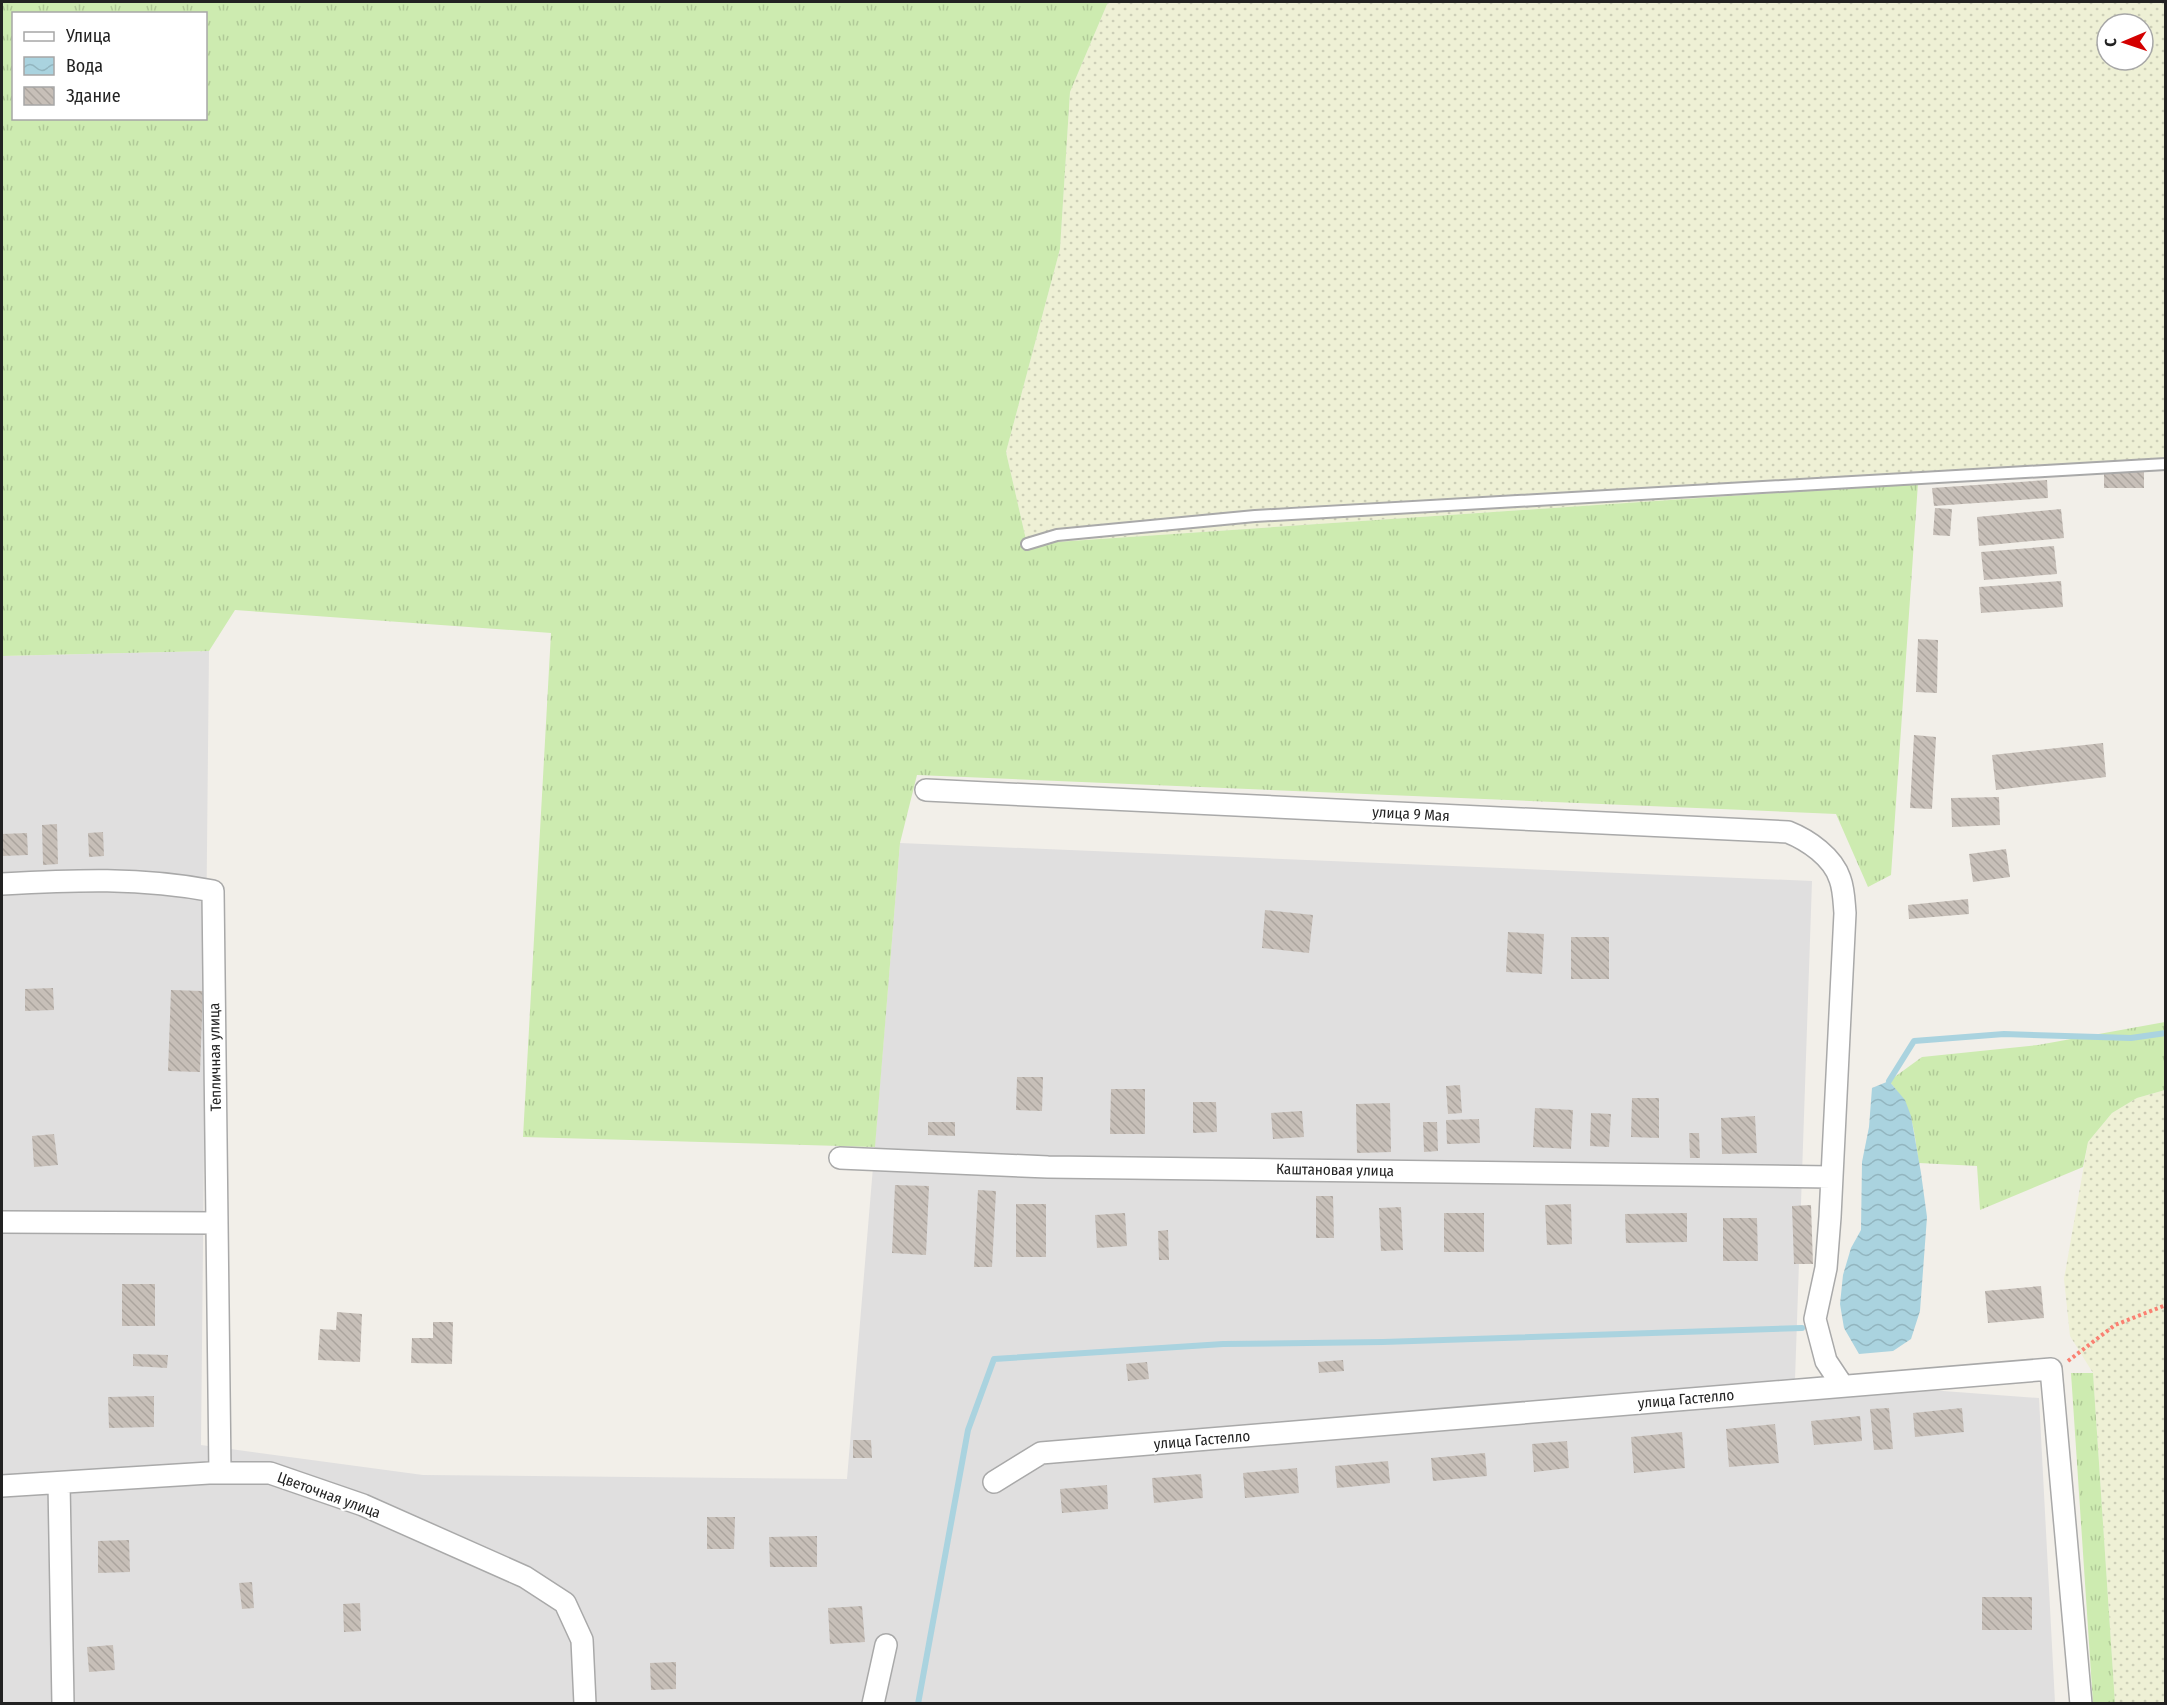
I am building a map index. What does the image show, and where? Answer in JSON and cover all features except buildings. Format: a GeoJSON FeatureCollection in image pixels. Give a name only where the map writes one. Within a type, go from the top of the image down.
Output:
{"type":"FeatureCollection","features":[{"type":"Feature","properties":{"kind":"street","name":"улица 9 Мая"},"geometry":{"type":"LineString","coordinates":[[926,790],[1788,832],[1807,840],[1825,856],[1840,878],[1845,913],[1826,1268],[1815,1319],[1826,1361],[1842,1385]]}},
{"type":"Feature","properties":{"kind":"street","name":"Тепличная улица"},"geometry":{"type":"LineString","coordinates":[[2,884],[105,878],[167,882],[213,891],[220,1473]]}},
{"type":"Feature","properties":{"kind":"street","name":"Каштановая улица"},"geometry":{"type":"LineString","coordinates":[[840,1158],[1048,1167],[1831,1178]]}},
{"type":"Feature","properties":{"kind":"street"},"geometry":{"type":"LineString","coordinates":[[2,1222],[217,1223]]}},
{"type":"Feature","properties":{"kind":"street"},"geometry":{"type":"LineString","coordinates":[[2051,1369],[2081,1704]]}},
{"type":"Feature","properties":{"kind":"street","name":"улица Гастелло"},"geometry":{"type":"LineString","coordinates":[[994,1482],[1041,1453],[2051,1369]]}},
{"type":"Feature","properties":{"kind":"street","name":"Цветочная улица"},"geometry":{"type":"LineString","coordinates":[[2,1486],[220,1473],[270,1473],[363,1505],[525,1577],[565,1603],[582,1640],[585,1704]]}},
{"type":"Feature","properties":{"kind":"street"},"geometry":{"type":"LineString","coordinates":[[59,1482],[63,1704]]}},
{"type":"Feature","properties":{"kind":"street"},"geometry":{"type":"LineString","coordinates":[[873,1704],[886,1645]]}},
{"type":"Feature","properties":{"kind":"lane"},"geometry":{"type":"LineString","coordinates":[[1027,544],[1057,535],[1255,516],[2166,464]]}},
{"type":"Feature","properties":{"kind":"path"},"geometry":{"type":"LineString","coordinates":[[2051,1369],[2075,1358],[2115,1325],[2166,1305]]}},
{"type":"Feature","properties":{"kind":"shaded area"},"geometry":{"type":"Polygon","coordinates":[[[209,651],[201,1445],[423,1475],[847,1479],[900,843],[1812,881],[1795,1380],[2039,1398],[2055,1703],[2,1703],[2,656],[209,651]]]}},
{"type":"Feature","properties":{"kind":"green space"},"geometry":{"type":"Polygon","coordinates":[[[2,2],[1108,2],[1070,92],[1060,249],[1006,452],[1027,544],[1918,483],[1891,875],[1868,887],[1836,814],[917,775],[900,843],[875,1147],[523,1137],[551,633],[235,610],[209,651],[2,656],[2,2]]]}},
{"type":"Feature","properties":{"kind":"green space"},"geometry":{"type":"Polygon","coordinates":[[[1108,2],[2165,2],[2165,466],[1027,544],[1006,452],[1060,249],[1070,92],[1108,2]]]}},
{"type":"Feature","properties":{"kind":"green space"},"geometry":{"type":"Polygon","coordinates":[[[2165,1022],[2165,1090],[2137,1098],[2112,1113],[2088,1142],[2083,1167],[1980,1210],[1977,1166],[1919,1163],[1908,1110],[1889,1081],[1922,1057],[2038,1045],[2165,1022]]]}},
{"type":"Feature","properties":{"kind":"green space"},"geometry":{"type":"Polygon","coordinates":[[[2165,1090],[2165,1703],[2115,1703],[2093,1373],[2070,1336],[2064,1279],[2088,1142],[2112,1113],[2137,1098],[2165,1090]]]}},
{"type":"Feature","properties":{"kind":"green space"},"geometry":{"type":"Polygon","coordinates":[[[2071,1373],[2093,1373],[2115,1703],[2093,1703],[2071,1373]]]}},
{"type":"Feature","properties":{"kind":"water"},"geometry":{"type":"Polygon","coordinates":[[[1889,1081],[1905,1100],[1911,1116],[1927,1217],[1920,1311],[1911,1339],[1893,1351],[1859,1354],[1844,1328],[1840,1304],[1843,1275],[1851,1248],[1861,1230],[1862,1162],[1869,1127],[1872,1088],[1889,1081]]]}},
{"type":"Feature","properties":{"kind":"waterway"},"geometry":{"type":"LineString","coordinates":[[1889,1081],[1914,1041],[2004,1034],[2131,1038],[2166,1033]]}},
{"type":"Feature","properties":{"kind":"waterway"},"geometry":{"type":"LineString","coordinates":[[918,1704],[968,1430],[994,1359],[1223,1344],[1383,1342],[1802,1328]]}}]}
